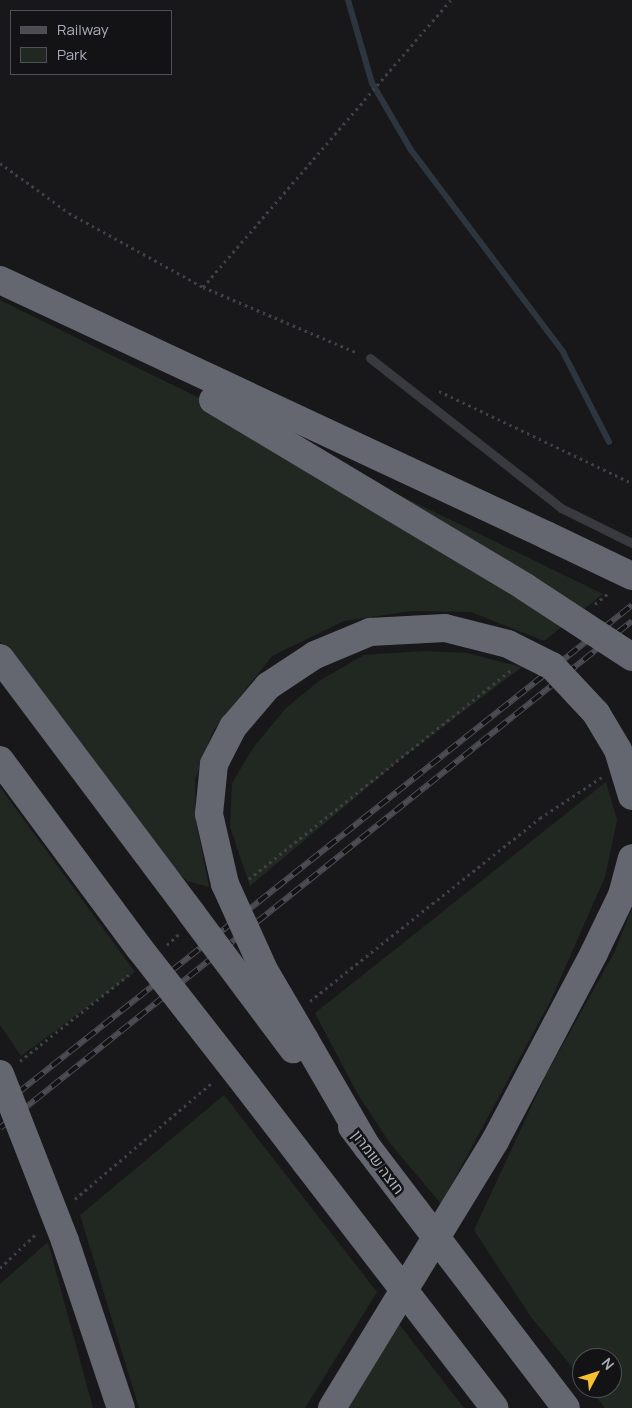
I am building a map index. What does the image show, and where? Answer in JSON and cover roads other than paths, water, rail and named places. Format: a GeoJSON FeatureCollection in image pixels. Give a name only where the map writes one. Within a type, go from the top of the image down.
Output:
{"type":"FeatureCollection","features":[{"type":"Feature","properties":{"kind":"highway"},"geometry":{"type":"LineString","coordinates":[[0,280],[90,326],[546,535],[624,581]]}},
{"type":"Feature","properties":{"kind":"highway"},"geometry":{"type":"LineString","coordinates":[[90,326],[525,587],[632,657]]}},
{"type":"Feature","properties":{"kind":"highway"},"geometry":{"type":"LineString","coordinates":[[299,1045],[264,970],[209,814],[214,764],[233,727],[268,686],[315,655],[370,632],[445,628],[512,656],[552,666],[596,713],[618,750],[632,796]]}},
{"type":"Feature","properties":{"kind":"highway","name":"חוצה שומרון"},"geometry":{"type":"LineString","coordinates":[[0,658],[189,921],[299,1045],[368,1149],[566,1408]]}},
{"type":"Feature","properties":{"kind":"highway"},"geometry":{"type":"LineString","coordinates":[[0,760],[247,1086],[495,1408]]}},
{"type":"Feature","properties":{"kind":"highway"},"geometry":{"type":"LineString","coordinates":[[332,1408],[495,1141],[594,953],[622,895],[632,858]]}},
{"type":"Feature","properties":{"kind":"highway"},"geometry":{"type":"LineString","coordinates":[[8,1070],[121,1408]]}},
{"type":"Feature","properties":{"kind":"lane"},"geometry":{"type":"LineString","coordinates":[[370,358],[561,508],[632,543]]}},
{"type":"Feature","properties":{"kind":"waterway"},"geometry":{"type":"LineString","coordinates":[[348,0],[372,83],[411,150],[563,352],[609,442]]}},
{"type":"Feature","properties":{"kind":"railway"},"geometry":{"type":"LineString","coordinates":[[0,1107],[632,605]]}},
{"type":"Feature","properties":{"kind":"railway"},"geometry":{"type":"LineString","coordinates":[[0,1128],[632,621]]}}]}
